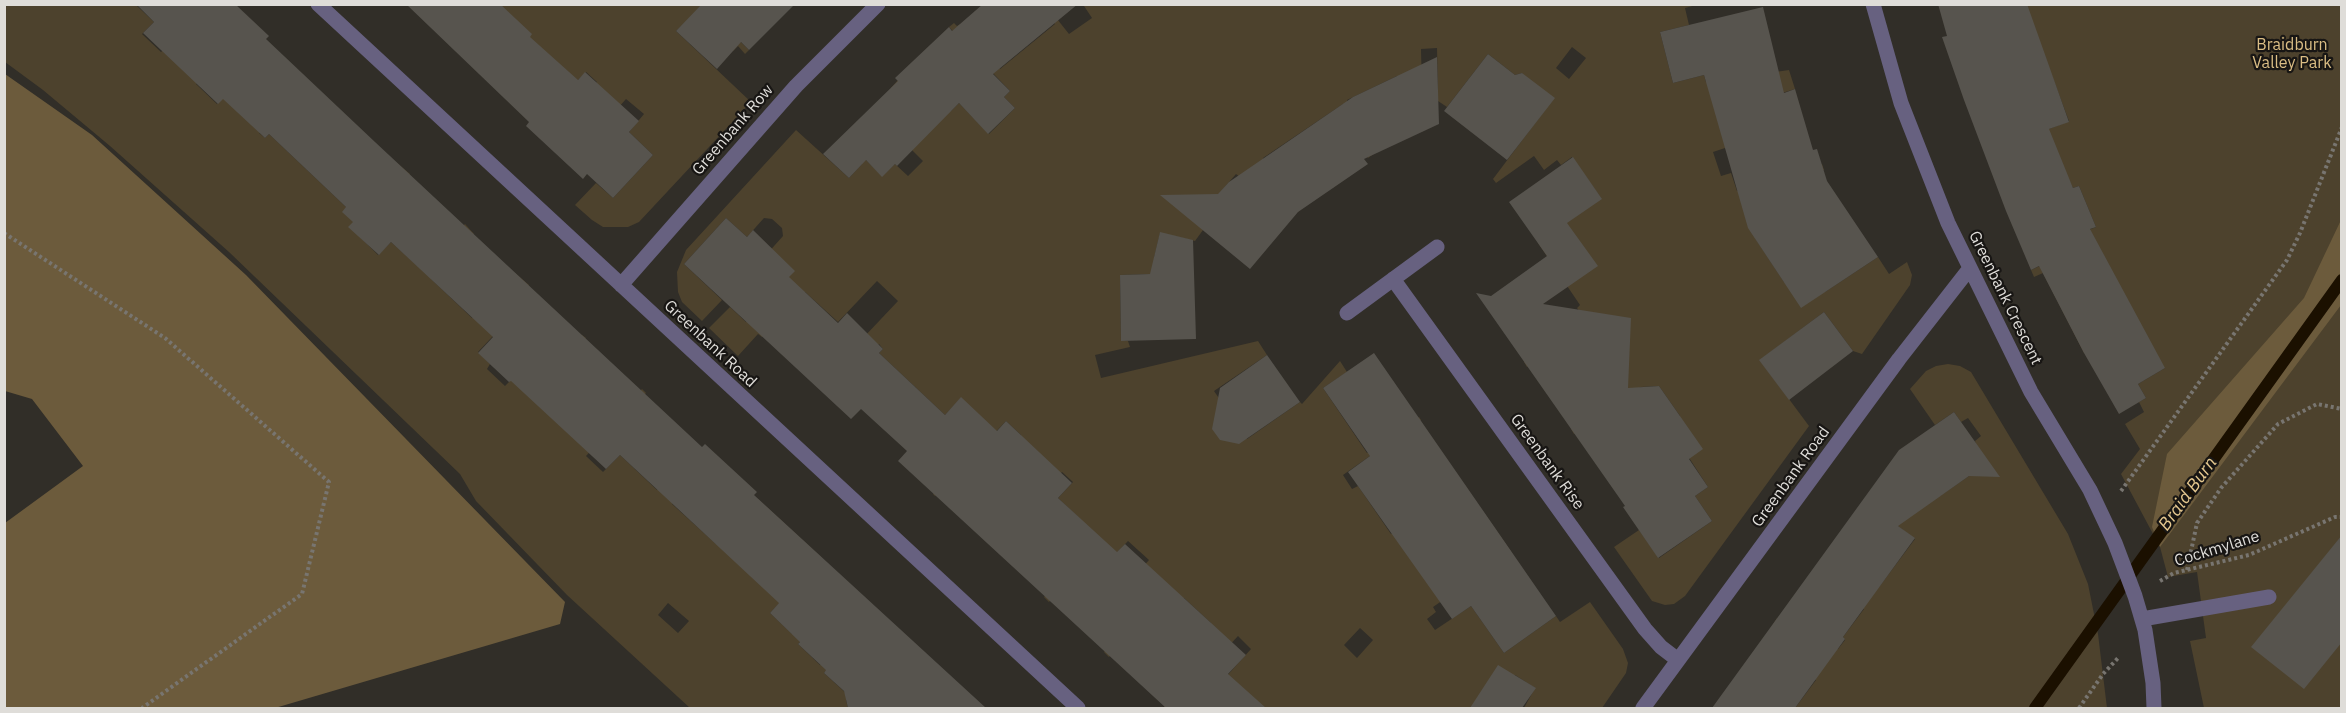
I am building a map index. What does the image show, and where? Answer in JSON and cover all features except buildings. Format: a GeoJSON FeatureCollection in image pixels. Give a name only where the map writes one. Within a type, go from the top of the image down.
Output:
{"type":"FeatureCollection","features":[{"type":"Feature","properties":{"kind":"street","name":"Greenbank Road"},"geometry":{"type":"LineString","coordinates":[[318,4],[1078,708]]}},
{"type":"Feature","properties":{"kind":"street","name":"Greenbank Row"},"geometry":{"type":"LineString","coordinates":[[621,285],[796,86],[878,4]]}},
{"type":"Feature","properties":{"kind":"street","name":"Greenbank Crescent"},"geometry":{"type":"LineString","coordinates":[[1873,4],[1890,69],[1912,138],[1944,213],[2031,392],[2090,490],[2115,543],[2135,596],[2143,625],[2153,683],[2154,708]]}},
{"type":"Feature","properties":{"kind":"street"},"geometry":{"type":"LineString","coordinates":[[1347,313],[1437,247]]}},
{"type":"Feature","properties":{"kind":"street","name":"Greenbank Road"},"geometry":{"type":"LineString","coordinates":[[1643,708],[1899,359],[1970,268]]}},
{"type":"Feature","properties":{"kind":"street","name":"Greenbank Rise"},"geometry":{"type":"LineString","coordinates":[[1393,279],[1645,629],[1661,647],[1678,660]]}},
{"type":"Feature","properties":{"kind":"street"},"geometry":{"type":"LineString","coordinates":[[2143,625],[2269,597]]}},
{"type":"Feature","properties":{"kind":"path"},"geometry":{"type":"LineString","coordinates":[[2103,515],[2287,260],[2342,127]]}},
{"type":"Feature","properties":{"kind":"path"},"geometry":{"type":"LineString","coordinates":[[4,233],[165,338],[328,483],[302,594],[142,708]]}},
{"type":"Feature","properties":{"kind":"path"},"geometry":{"type":"LineString","coordinates":[[2187,570],[2197,524],[2221,488],[2278,424],[2317,404],[2342,409]]}},
{"type":"Feature","properties":{"kind":"path","name":"Cockmylane"},"geometry":{"type":"LineString","coordinates":[[2135,596],[2174,573],[2249,555],[2335,516],[2342,517]]}},
{"type":"Feature","properties":{"kind":"path"},"geometry":{"type":"LineString","coordinates":[[2079,708],[2143,625]]}},
{"type":"Feature","properties":{"kind":"green space"},"geometry":{"type":"Polygon","coordinates":[[[1040,4],[1046,5],[1069,34],[1092,18],[1084,6],[1086,4],[1696,5],[1685,8],[1689,25],[1660,32],[1673,83],[1704,75],[1706,82],[1789,70],[1795,89],[1725,111],[1725,148],[1713,152],[1721,176],[1731,173],[1737,191],[1822,164],[1824,170],[1819,172],[1797,210],[1755,238],[1784,282],[1825,292],[1878,257],[1889,274],[1907,262],[1912,275],[1910,285],[1862,354],[1853,351],[1824,312],[1760,360],[1809,426],[1685,596],[1674,604],[1665,605],[1652,601],[1614,547],[1639,530],[1659,558],[1712,521],[1695,496],[1708,487],[1673,433],[1680,416],[1659,386],[1641,387],[1574,434],[1571,429],[1628,388],[1619,374],[1602,314],[1527,367],[1524,362],[1585,319],[1577,308],[1580,305],[1538,243],[1601,198],[1572,157],[1561,165],[1557,160],[1544,170],[1534,156],[1496,183],[1493,179],[1545,110],[1522,73],[1515,75],[1488,54],[1447,107],[1438,101],[1437,48],[1421,49],[1423,132],[1397,76],[1347,100],[1372,155],[1368,158],[1343,104],[1263,158],[1291,219],[1236,174],[1212,202],[1203,230],[1195,241],[1160,233],[1154,258],[1186,273],[1120,275],[1121,340],[1128,341],[1130,347],[1095,355],[1101,378],[1258,341],[1267,355],[1214,391],[1247,439],[1300,402],[1302,404],[1340,361],[1347,372],[1323,388],[1367,453],[1419,417],[1421,420],[1343,475],[1352,489],[1358,486],[1391,534],[1464,484],[1512,553],[1433,607],[1436,612],[1427,619],[1435,630],[1471,606],[1504,653],[1556,616],[1560,622],[1590,602],[1623,649],[1628,663],[1626,673],[1602,708],[1524,708],[1535,688],[1515,675],[1502,695],[1473,708],[1266,708],[1262,706],[1256,708],[1224,679],[1251,649],[1238,636],[1171,708],[1166,708],[1164,707],[1210,656],[1189,647],[1211,623],[1184,598],[1142,645],[1130,634],[1109,657],[1104,652],[1146,606],[1125,587],[1149,560],[1128,541],[1103,567],[1070,579],[1049,602],[1044,597],[1086,551],[1064,530],[1077,516],[1058,498],[1073,482],[1062,472],[1009,528],[1011,446],[1021,435],[1006,421],[935,496],[933,494],[950,474],[961,398],[945,415],[879,353],[883,349],[879,344],[829,397],[846,356],[898,301],[877,281],[838,322],[805,292],[762,337],[758,334],[738,356],[709,328],[730,307],[746,322],[794,271],[766,255],[783,236],[782,228],[772,219],[764,218],[747,237],[726,218],[684,264],[722,300],[702,321],[682,302],[678,292],[677,272],[686,250],[796,130],[849,178],[862,164],[861,155],[882,176],[895,164],[908,176],[923,161],[910,148],[891,88],[898,80],[951,111],[959,103],[989,134],[1015,108],[1004,97],[1010,91],[949,27],[954,23],[957,26],[962,23],[1000,69],[1055,24],[1040,4]],[[1572,47],[1556,68],[1569,79],[1586,58],[1572,47]],[[1360,628],[1344,645],[1357,658],[1373,640],[1360,628]]]}},
{"type":"Feature","properties":{"kind":"green space"},"geometry":{"type":"Polygon","coordinates":[[[4,5],[136,5],[154,22],[142,34],[161,52],[174,40],[208,71],[196,84],[217,104],[230,91],[276,116],[259,133],[265,138],[269,134],[346,207],[347,216],[397,163],[410,174],[355,232],[378,255],[391,242],[422,270],[465,224],[474,234],[431,279],[472,318],[515,273],[529,285],[506,309],[493,336],[478,352],[490,364],[487,369],[505,386],[525,366],[539,379],[582,335],[586,338],[569,356],[599,435],[642,389],[646,393],[586,456],[603,472],[620,455],[657,490],[700,445],[696,478],[672,504],[716,544],[758,499],[822,558],[770,613],[792,634],[810,630],[798,644],[820,665],[878,609],[824,673],[849,696],[846,700],[848,708],[690,708],[567,595],[476,501],[460,474],[229,252],[110,146],[43,90],[5,62],[4,5]],[[668,603],[658,615],[678,633],[689,621],[668,603]]]}},
{"type":"Feature","properties":{"kind":"green space"},"geometry":{"type":"Polygon","coordinates":[[[500,5],[708,5],[706,8],[749,50],[745,54],[738,46],[733,51],[694,14],[676,31],[751,102],[639,222],[628,227],[603,227],[575,205],[596,183],[613,198],[653,155],[629,132],[644,114],[626,99],[611,116],[568,114],[597,82],[586,72],[578,80],[503,97],[500,5]]]}},
{"type":"Feature","properties":{"kind":"green space","name":"Braidburn Valley Park"},"geometry":{"type":"Polygon","coordinates":[[[2004,5],[2341,5],[2341,708],[2204,708],[2190,641],[2206,638],[2197,572],[2168,577],[2160,547],[2121,474],[2140,449],[2125,424],[2144,412],[2139,402],[2146,398],[2138,384],[2165,368],[2084,353],[2043,273],[2034,277],[2031,270],[2064,255],[2059,242],[2096,227],[2079,186],[2073,188],[2044,131],[2069,121],[2052,76],[2004,5]]]}},
{"type":"Feature","properties":{"kind":"green space"},"geometry":{"type":"Polygon","coordinates":[[[1948,364],[1960,366],[1971,372],[2068,534],[2088,584],[2098,634],[2107,708],[1795,708],[1816,680],[1773,649],[1772,626],[1777,618],[1793,630],[1838,649],[1845,640],[1843,637],[1864,609],[1812,571],[1879,587],[1915,539],[1863,500],[1940,496],[1969,476],[1984,473],[1975,441],[1981,436],[1968,418],[1961,422],[1954,412],[1935,425],[1910,389],[1926,371],[1948,364]]]}},
{"type":"Feature","properties":{"kind":"shaded area"},"geometry":{"type":"Polygon","coordinates":[[[5,74],[92,135],[246,275],[565,602],[560,624],[275,708],[5,708],[5,523],[83,466],[32,399],[5,391],[5,74]]]}},
{"type":"Feature","properties":{"kind":"shaded area"},"geometry":{"type":"Polygon","coordinates":[[[2341,220],[2341,305],[2160,547],[2152,527],[2167,454],[2304,298],[2341,220]]]}},
{"type":"Feature","properties":{"kind":"waterway","name":"Braid Burn"},"geometry":{"type":"LineString","coordinates":[[2035,708],[2342,280]]}}]}
